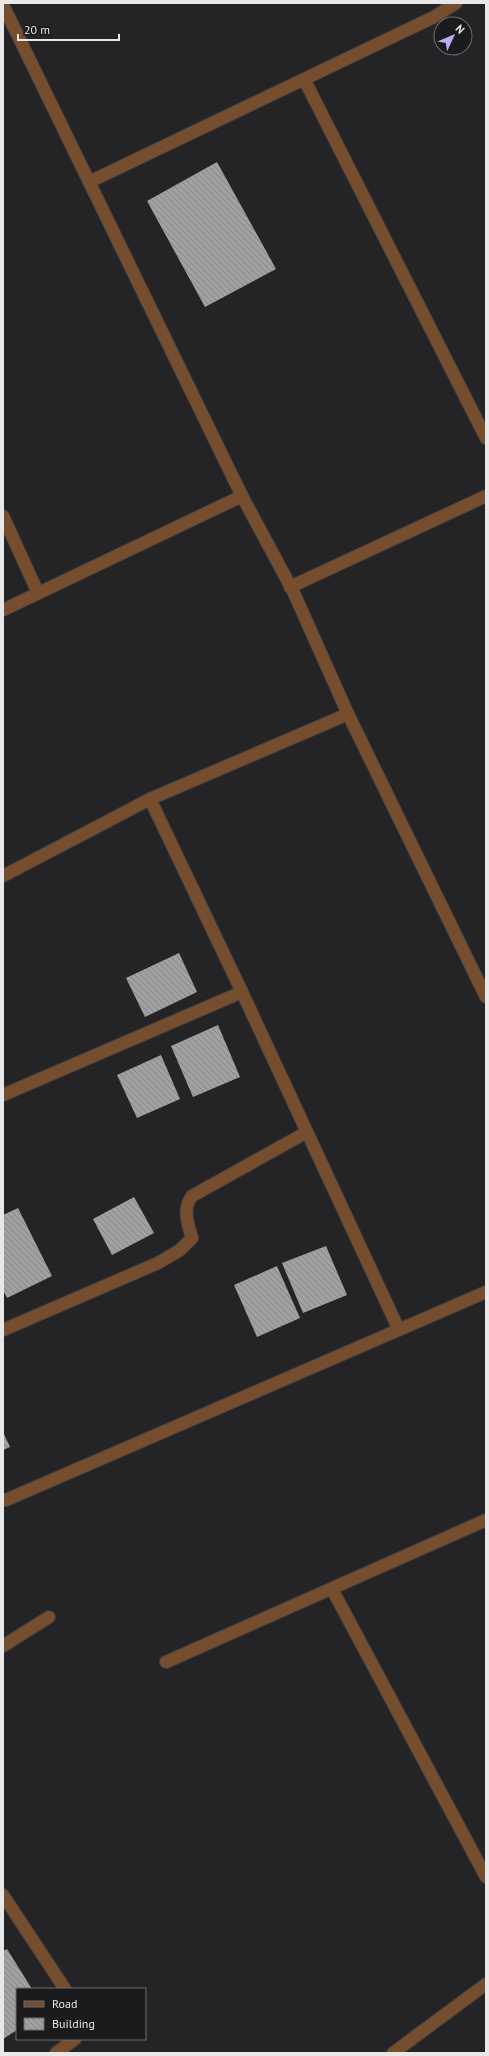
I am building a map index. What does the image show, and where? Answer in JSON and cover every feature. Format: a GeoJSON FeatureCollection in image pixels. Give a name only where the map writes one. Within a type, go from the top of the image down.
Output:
{"type":"FeatureCollection","features":[{"type":"Feature","properties":{"kind":"street"},"geometry":{"type":"LineString","coordinates":[[89,182],[434,17],[456,3]]}},
{"type":"Feature","properties":{"kind":"street"},"geometry":{"type":"LineString","coordinates":[[3,5],[242,496],[290,587],[348,714],[486,997]]}},
{"type":"Feature","properties":{"kind":"street"},"geometry":{"type":"LineString","coordinates":[[304,79],[486,438]]}},
{"type":"Feature","properties":{"kind":"street"},"geometry":{"type":"LineString","coordinates":[[3,610],[242,496]]}},
{"type":"Feature","properties":{"kind":"street"},"geometry":{"type":"LineString","coordinates":[[290,587],[486,496]]}},
{"type":"Feature","properties":{"kind":"street"},"geometry":{"type":"LineString","coordinates":[[3,516],[38,593]]}},
{"type":"Feature","properties":{"kind":"street"},"geometry":{"type":"LineString","coordinates":[[3,876],[150,799],[348,714]]}},
{"type":"Feature","properties":{"kind":"street"},"geometry":{"type":"LineString","coordinates":[[150,799],[242,992],[399,1330]]}},
{"type":"Feature","properties":{"kind":"street"},"geometry":{"type":"LineString","coordinates":[[3,1095],[242,992]]}},
{"type":"Feature","properties":{"kind":"street"},"geometry":{"type":"LineString","coordinates":[[3,1330],[158,1263],[180,1250],[192,1238],[186,1219],[187,1202],[192,1196],[307,1132]]}},
{"type":"Feature","properties":{"kind":"street"},"geometry":{"type":"LineString","coordinates":[[6,1500],[486,1292]]}},
{"type":"Feature","properties":{"kind":"street"},"geometry":{"type":"LineString","coordinates":[[166,1662],[332,1590],[486,1520]]}},
{"type":"Feature","properties":{"kind":"street"},"geometry":{"type":"LineString","coordinates":[[332,1590],[486,1877]]}},
{"type":"Feature","properties":{"kind":"street"},"geometry":{"type":"LineString","coordinates":[[3,1646],[49,1617]]}},
{"type":"Feature","properties":{"kind":"street"},"geometry":{"type":"LineString","coordinates":[[3,1895],[64,1988]]}},
{"type":"Feature","properties":{"kind":"street"},"geometry":{"type":"LineString","coordinates":[[393,2053],[486,1984]]}},
{"type":"Feature","properties":{"kind":"street"},"geometry":{"type":"LineString","coordinates":[[56,2053],[74,2040]]}},
{"type":"Feature","properties":{"kind":"building"},"geometry":{"type":"Polygon","coordinates":[[[217,162],[276,269],[205,307],[147,201],[217,162]]]}},
{"type":"Feature","properties":{"kind":"building"},"geometry":{"type":"Polygon","coordinates":[[[179,953],[197,992],[145,1017],[126,978],[179,953]]]}},
{"type":"Feature","properties":{"kind":"building"},"geometry":{"type":"Polygon","coordinates":[[[218,1025],[240,1077],[193,1097],[171,1046],[218,1025]]]}},
{"type":"Feature","properties":{"kind":"building"},"geometry":{"type":"Polygon","coordinates":[[[161,1055],[180,1099],[137,1118],[117,1075],[161,1055]]]}},
{"type":"Feature","properties":{"kind":"building"},"geometry":{"type":"Polygon","coordinates":[[[134,1197],[154,1233],[112,1255],[93,1219],[134,1197]]]}},
{"type":"Feature","properties":{"kind":"building"},"geometry":{"type":"Polygon","coordinates":[[[18,1208],[52,1276],[7,1298],[3,1290],[3,1215],[18,1208]]]}},
{"type":"Feature","properties":{"kind":"building"},"geometry":{"type":"Polygon","coordinates":[[[326,1246],[347,1295],[303,1313],[282,1263],[326,1246]]]}},
{"type":"Feature","properties":{"kind":"building"},"geometry":{"type":"Polygon","coordinates":[[[277,1266],[300,1318],[257,1337],[234,1285],[277,1266]]]}},
{"type":"Feature","properties":{"kind":"building"},"geometry":{"type":"Polygon","coordinates":[[[3,1432],[10,1447],[3,1450],[3,1432]]]}},
{"type":"Feature","properties":{"kind":"building"},"geometry":{"type":"Polygon","coordinates":[[[7,1949],[31,1988],[16,1988],[16,2031],[3,2039],[3,1951],[7,1949]]]}}]}
